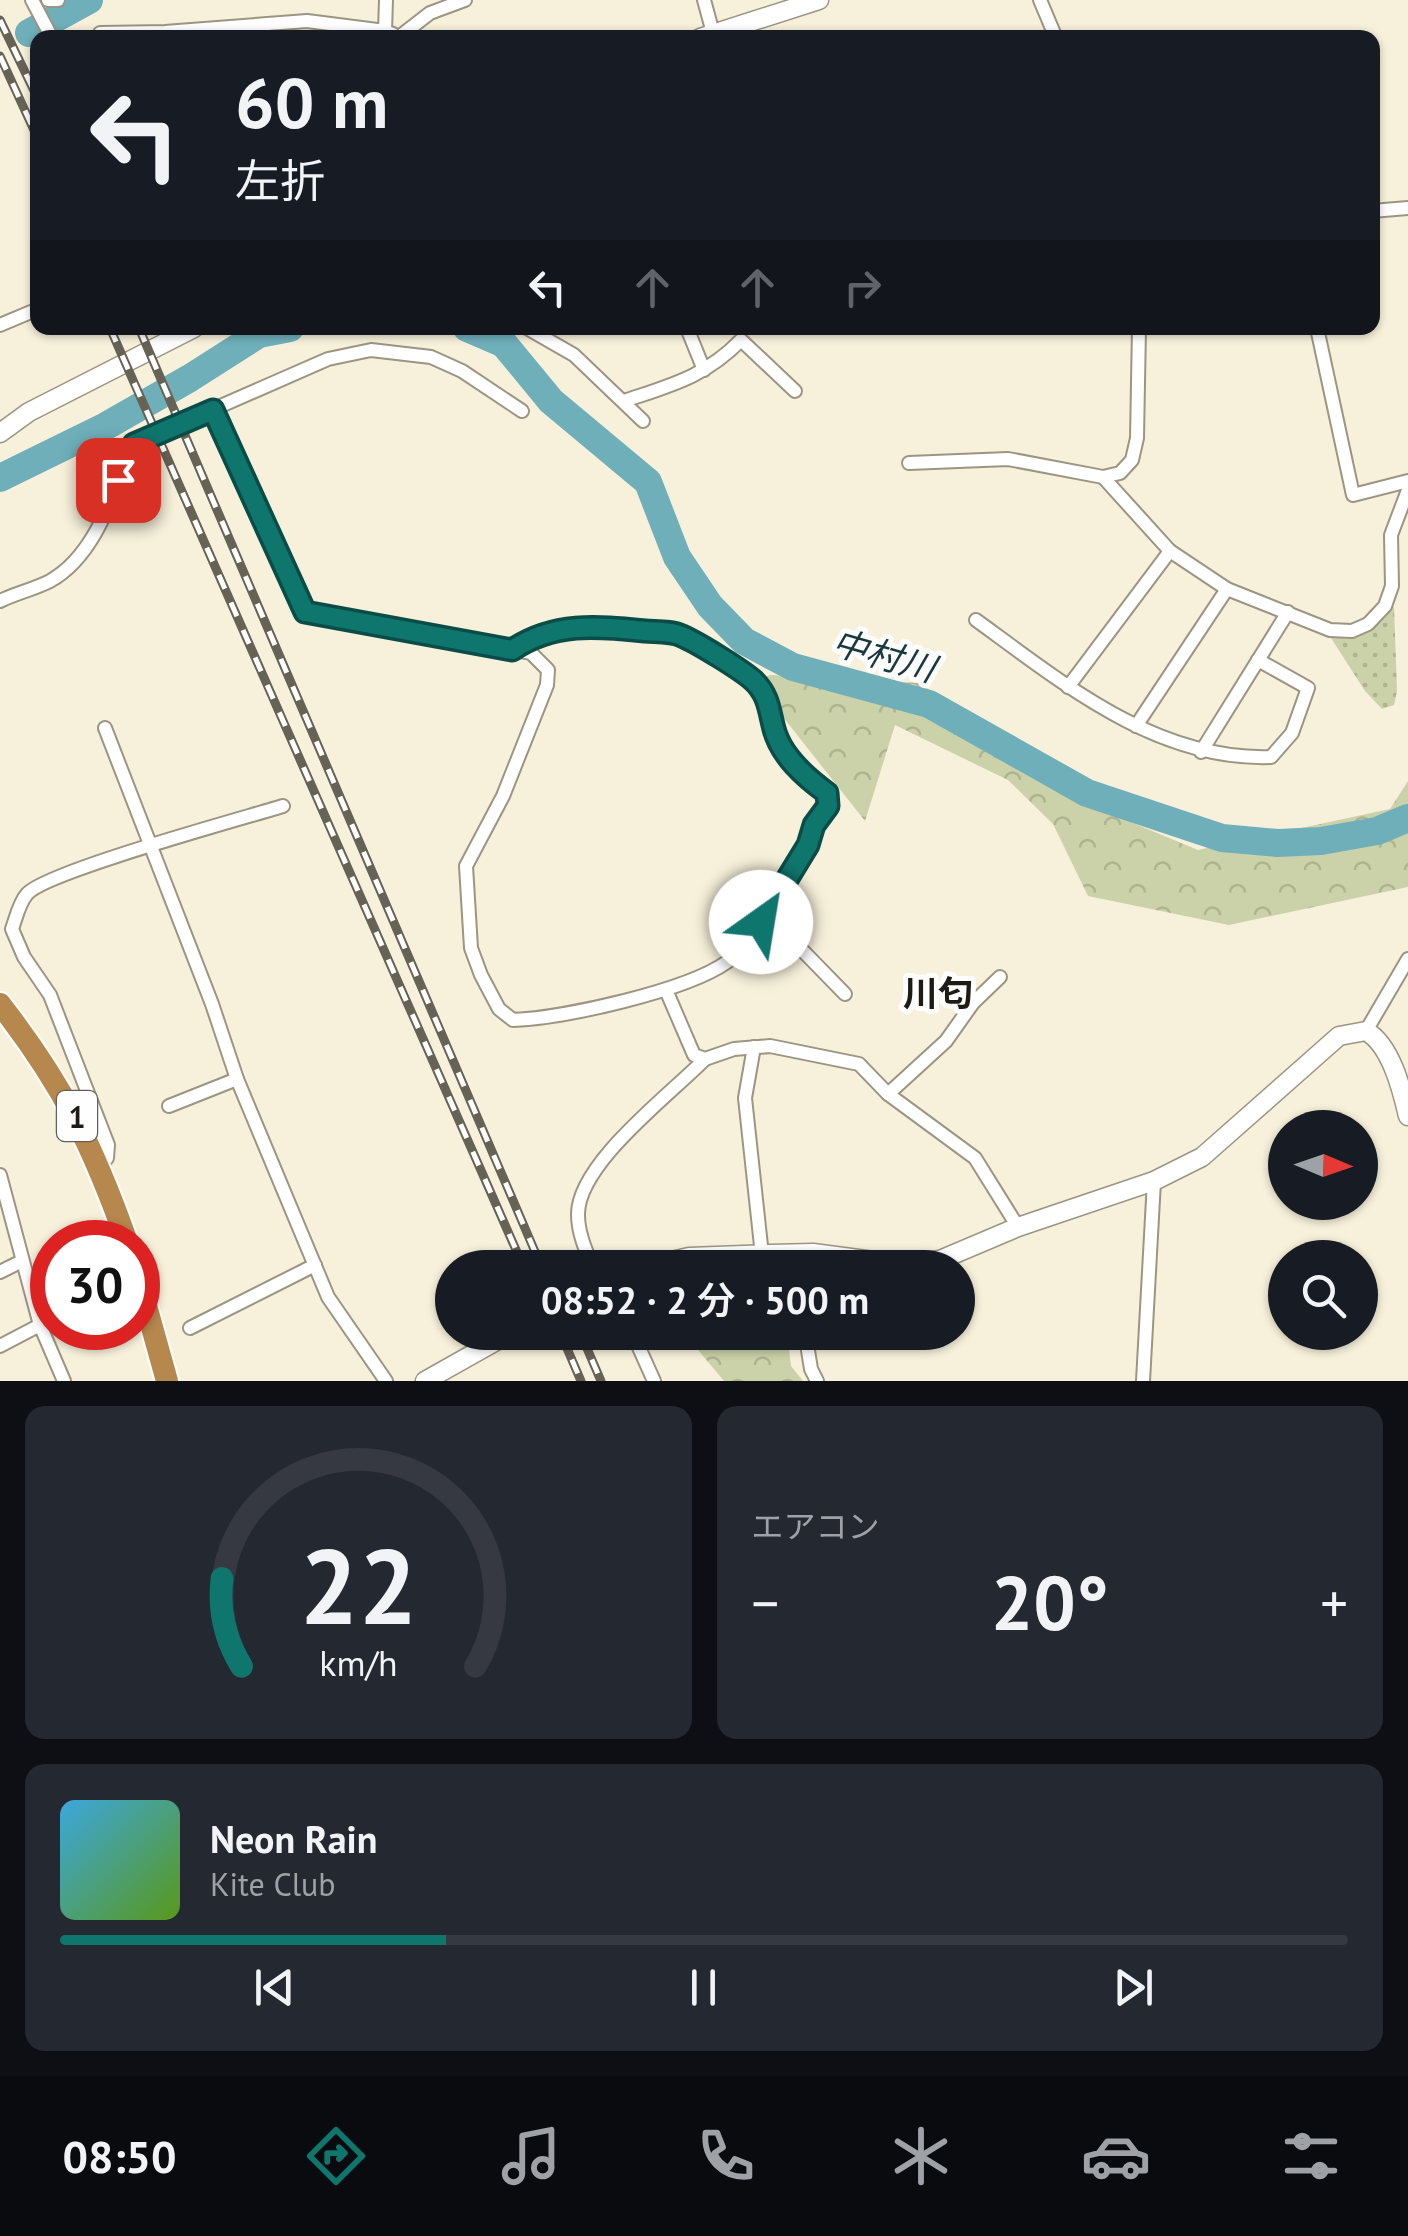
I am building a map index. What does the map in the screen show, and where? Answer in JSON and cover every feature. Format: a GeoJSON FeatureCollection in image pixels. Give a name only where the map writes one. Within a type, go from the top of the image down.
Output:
{"type":"FeatureCollection","features":[{"type":"Feature","properties":{"kind":"highway","name":"1"},"geometry":{"type":"LineString","coordinates":[[0,1004],[56,1082],[100,1166],[119,1220]]}},
{"type":"Feature","properties":{"kind":"highway"},"geometry":{"type":"LineString","coordinates":[[158,1350],[167,1381]]}},
{"type":"Feature","properties":{"kind":"street"},"geometry":{"type":"LineString","coordinates":[[49,30],[39,4],[58,0]]}},
{"type":"Feature","properties":{"kind":"street"},"geometry":{"type":"LineString","coordinates":[[385,30],[386,0]]}},
{"type":"Feature","properties":{"kind":"street"},"geometry":{"type":"LineString","coordinates":[[408,30],[430,14],[464,0]]}},
{"type":"Feature","properties":{"kind":"street"},"geometry":{"type":"LineString","coordinates":[[704,0],[706,30]]}},
{"type":"Feature","properties":{"kind":"street"},"geometry":{"type":"LineString","coordinates":[[722,30],[819,0]]}},
{"type":"Feature","properties":{"kind":"street"},"geometry":{"type":"LineString","coordinates":[[1040,0],[1053,30]]}},
{"type":"Feature","properties":{"kind":"street"},"geometry":{"type":"LineString","coordinates":[[231,30],[307,21],[377,30]]}},
{"type":"Feature","properties":{"kind":"street"},"geometry":{"type":"LineString","coordinates":[[1380,210],[1408,208]]}},
{"type":"Feature","properties":{"kind":"street"},"geometry":{"type":"LineString","coordinates":[[0,326],[30,312]]}},
{"type":"Feature","properties":{"kind":"street"},"geometry":{"type":"LineString","coordinates":[[0,433],[30,412],[180,335]]}},
{"type":"Feature","properties":{"kind":"street"},"geometry":{"type":"LineString","coordinates":[[539,335],[574,355],[642,421]]}},
{"type":"Feature","properties":{"kind":"street"},"geometry":{"type":"LineString","coordinates":[[690,335],[704,370]]}},
{"type":"Feature","properties":{"kind":"street"},"geometry":{"type":"LineString","coordinates":[[908,462],[1008,459],[1103,477],[1120,473],[1132,460],[1136,438],[1140,335]]}},
{"type":"Feature","properties":{"kind":"street"},"geometry":{"type":"LineString","coordinates":[[1319,335],[1353,495],[1408,480]]}},
{"type":"Feature","properties":{"kind":"street"},"geometry":{"type":"LineString","coordinates":[[624,401],[680,383],[719,363],[741,340],[796,391]]}},
{"type":"Feature","properties":{"kind":"street"},"geometry":{"type":"LineString","coordinates":[[0,602],[48,582],[70,567],[87,546],[134,444],[328,359],[371,350],[432,357],[462,371],[522,410]]}},
{"type":"Feature","properties":{"kind":"street"},"geometry":{"type":"LineString","coordinates":[[213,410],[305,612],[512,650],[531,653],[548,670],[547,684],[503,796],[466,866],[472,948],[480,975],[500,1009],[513,1020],[536,1019],[666,990],[729,961],[761,922],[828,806],[827,793],[805,777],[786,754],[774,732],[770,702],[753,680],[680,634],[587,626],[533,636],[512,650]]}},
{"type":"Feature","properties":{"kind":"street"},"geometry":{"type":"LineString","coordinates":[[1103,477],[1170,551],[1227,589],[1330,630],[1352,630],[1368,624],[1385,606],[1392,586],[1391,535],[1408,490]]}},
{"type":"Feature","properties":{"kind":"street"},"geometry":{"type":"LineString","coordinates":[[1068,687],[1170,551]]}},
{"type":"Feature","properties":{"kind":"street"},"geometry":{"type":"LineString","coordinates":[[1136,726],[1227,589]]}},
{"type":"Feature","properties":{"kind":"street"},"geometry":{"type":"LineString","coordinates":[[1201,752],[1288,612]]}},
{"type":"Feature","properties":{"kind":"street"},"geometry":{"type":"LineString","coordinates":[[976,620],[1068,687],[1136,726],[1201,752],[1236,758],[1271,757],[1292,733],[1308,688],[1258,660]]}},
{"type":"Feature","properties":{"kind":"street"},"geometry":{"type":"LineString","coordinates":[[105,728],[237,1079],[328,1297],[386,1381]]}},
{"type":"Feature","properties":{"kind":"street"},"geometry":{"type":"LineString","coordinates":[[100,1166],[108,1158],[108,1145],[50,995],[24,957],[12,929],[28,892],[151,846],[283,806]]}},
{"type":"Feature","properties":{"kind":"street"},"geometry":{"type":"LineString","coordinates":[[761,922],[804,952],[845,994]]}},
{"type":"Feature","properties":{"kind":"street"},"geometry":{"type":"LineString","coordinates":[[1366,1031],[1408,959]]}},
{"type":"Feature","properties":{"kind":"street"},"geometry":{"type":"LineString","coordinates":[[888,1094],[946,1041],[973,1003],[1000,977]]}},
{"type":"Feature","properties":{"kind":"street"},"geometry":{"type":"LineString","coordinates":[[666,990],[694,1055],[705,1059]]}},
{"type":"Feature","properties":{"kind":"street"},"geometry":{"type":"LineString","coordinates":[[964,1250],[1018,1227],[1154,1181],[1202,1158],[1339,1036],[1366,1031],[1373,1035],[1389,1062],[1408,1112]]}},
{"type":"Feature","properties":{"kind":"street"},"geometry":{"type":"LineString","coordinates":[[588,1250],[578,1216],[580,1195],[628,1130],[705,1059],[734,1049],[770,1046],[859,1064],[888,1094],[975,1158],[1018,1227]]}},
{"type":"Feature","properties":{"kind":"street"},"geometry":{"type":"LineString","coordinates":[[754,1048],[745,1098],[770,1250]]}},
{"type":"Feature","properties":{"kind":"street"},"geometry":{"type":"LineString","coordinates":[[169,1106],[237,1079]]}},
{"type":"Feature","properties":{"kind":"street"},"geometry":{"type":"LineString","coordinates":[[0,1174],[30,1289]]}},
{"type":"Feature","properties":{"kind":"street"},"geometry":{"type":"LineString","coordinates":[[1143,1381],[1154,1181]]}},
{"type":"Feature","properties":{"kind":"street"},"geometry":{"type":"LineString","coordinates":[[0,1272],[22,1261]]}},
{"type":"Feature","properties":{"kind":"street"},"geometry":{"type":"LineString","coordinates":[[190,1328],[315,1265]]}},
{"type":"Feature","properties":{"kind":"street"},"geometry":{"type":"LineString","coordinates":[[0,1346],[30,1330]]}},
{"type":"Feature","properties":{"kind":"street"},"geometry":{"type":"LineString","coordinates":[[51,1350],[64,1381]]}},
{"type":"Feature","properties":{"kind":"street"},"geometry":{"type":"LineString","coordinates":[[426,1381],[480,1350]]}},
{"type":"Feature","properties":{"kind":"street"},"geometry":{"type":"LineString","coordinates":[[640,1350],[654,1381]]}},
{"type":"Feature","properties":{"kind":"street"},"geometry":{"type":"LineString","coordinates":[[808,1350],[817,1381]]}},
{"type":"Feature","properties":{"kind":"green space"},"geometry":{"type":"Polygon","coordinates":[[[1394,606],[1397,691],[1394,705],[1382,709],[1365,691],[1331,638],[1367,632],[1394,606]]]}},
{"type":"Feature","properties":{"kind":"green space"},"geometry":{"type":"Polygon","coordinates":[[[771,675],[920,683],[1080,801],[1198,850],[1390,809],[1408,781],[1408,887],[1229,925],[1088,896],[1053,824],[1008,780],[895,725],[865,821],[783,717],[760,678],[771,675]]]}},
{"type":"Feature","properties":{"kind":"green space"},"geometry":{"type":"Polygon","coordinates":[[[698,1350],[789,1350],[791,1366],[803,1381],[724,1381],[698,1350]]]}},
{"type":"Feature","properties":{"kind":"waterway"},"geometry":{"type":"LineString","coordinates":[[34,30],[89,0]]}},
{"type":"Feature","properties":{"kind":"waterway","name":"中村川"},"geometry":{"type":"LineString","coordinates":[[0,478],[106,426],[257,335]]}},
{"type":"Feature","properties":{"kind":"waterway","name":"中村川"},"geometry":{"type":"LineString","coordinates":[[483,335],[504,344],[551,401],[648,482],[677,557],[710,606],[744,641],[793,667],[929,704],[1087,793],[1222,838],[1278,843],[1321,841],[1377,831],[1408,818]]}},
{"type":"Feature","properties":{"kind":"railway"},"geometry":{"type":"LineString","coordinates":[[0,20],[30,82]]}},
{"type":"Feature","properties":{"kind":"railway"},"geometry":{"type":"LineString","coordinates":[[0,56],[30,122]]}},
{"type":"Feature","properties":{"kind":"railway"},"geometry":{"type":"LineString","coordinates":[[113,335],[516,1250]]}},
{"type":"Feature","properties":{"kind":"railway"},"geometry":{"type":"LineString","coordinates":[[142,335],[534,1250]]}},
{"type":"Feature","properties":{"kind":"railway"},"geometry":{"type":"LineString","coordinates":[[568,1350],[581,1381]]}},
{"type":"Feature","properties":{"kind":"railway"},"geometry":{"type":"LineString","coordinates":[[588,1350],[601,1381]]}},
{"type":"Feature","properties":{"kind":"district","name":"川匂"},"geometry":{"type":"Point","coordinates":[938,993]}},
{"type":"Feature","properties":{"kind":"route"},"geometry":{"type":"LineString","coordinates":[[118,480],[134,444],[213,410],[305,612],[512,650],[533,636],[587,626],[680,634],[753,680],[770,702],[774,732],[786,754],[805,777],[827,793],[828,806],[761,922]]}}]}
